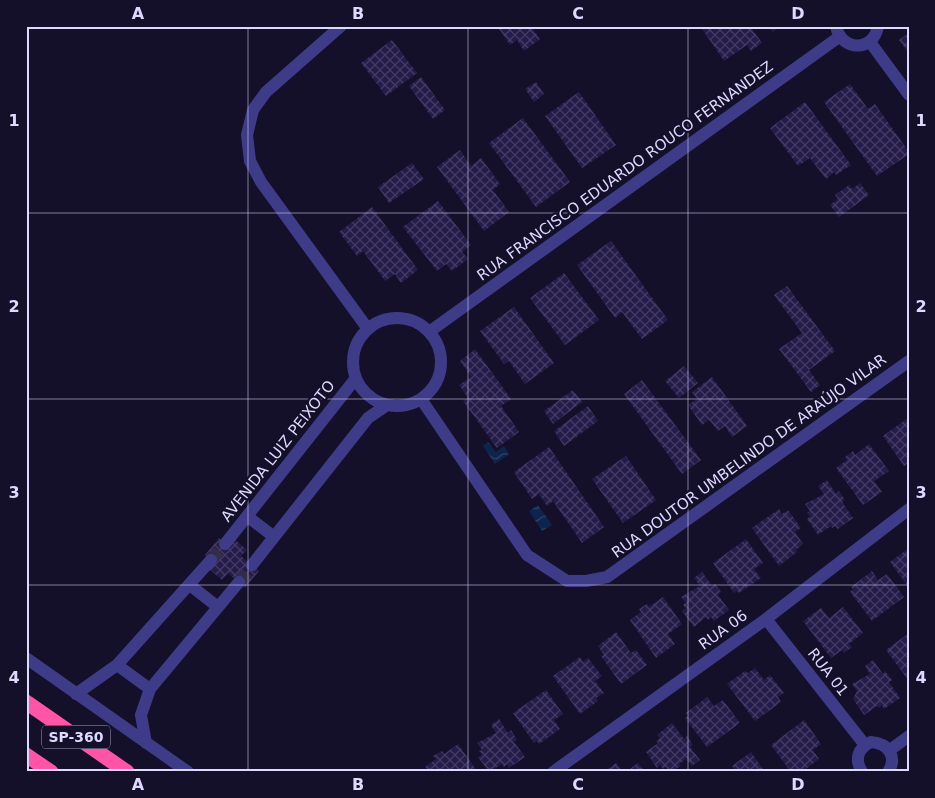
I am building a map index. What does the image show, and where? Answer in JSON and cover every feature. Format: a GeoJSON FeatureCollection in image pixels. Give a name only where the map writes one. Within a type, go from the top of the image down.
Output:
{"type":"FeatureCollection","features":[{"type":"Feature","properties":{"kind":"highway","name":"SP-360"},"geometry":{"type":"LineString","coordinates":[[26,702],[127,772]]}},
{"type":"Feature","properties":{"kind":"highway","name":"SP-360"},"geometry":{"type":"LineString","coordinates":[[26,755],[51,772]]}},
{"type":"Feature","properties":{"kind":"street"},"geometry":{"type":"LineString","coordinates":[[252,565],[368,418],[387,404],[404,405],[421,399],[430,391],[441,368],[437,342],[430,332],[416,322],[399,318],[382,320],[368,329],[261,182],[250,161],[247,135],[253,110],[266,92],[341,26]]}},
{"type":"Feature","properties":{"kind":"street"},"geometry":{"type":"LineString","coordinates":[[838,31],[852,46],[859,46],[870,42],[876,35],[878,26]]}},
{"type":"Feature","properties":{"kind":"street","name":"RUA FRANCISCO EDUARDO ROUCO FERNANDEZ"},"geometry":{"type":"LineString","coordinates":[[430,332],[838,31]]}},
{"type":"Feature","properties":{"kind":"street"},"geometry":{"type":"LineString","coordinates":[[870,42],[909,95]]}},
{"type":"Feature","properties":{"kind":"street","name":"AVENIDA LUIZ PEIXOTO"},"geometry":{"type":"LineString","coordinates":[[368,329],[359,339],[354,352],[353,365],[356,378],[369,395],[387,404]]}},
{"type":"Feature","properties":{"kind":"street","name":"RUA DOUTOR UMBELINDO DE ARAÚJO VILAR"},"geometry":{"type":"LineString","coordinates":[[421,399],[527,556],[548,571],[567,581],[586,581],[607,577],[909,361]]}},
{"type":"Feature","properties":{"kind":"street","name":"AVENIDA LUIZ PEIXOTO"},"geometry":{"type":"LineString","coordinates":[[225,544],[356,378]]}},
{"type":"Feature","properties":{"kind":"street","name":"RUA 06"},"geometry":{"type":"LineString","coordinates":[[553,772],[766,619],[909,509]]}},
{"type":"Feature","properties":{"kind":"street"},"geometry":{"type":"LineString","coordinates":[[248,517],[273,536]]}},
{"type":"Feature","properties":{"kind":"street"},"geometry":{"type":"LineString","coordinates":[[76,694],[117,665],[191,586],[211,560]]}},
{"type":"Feature","properties":{"kind":"street"},"geometry":{"type":"LineString","coordinates":[[146,743],[141,715],[150,690],[239,582]]}},
{"type":"Feature","properties":{"kind":"street"},"geometry":{"type":"LineString","coordinates":[[191,586],[218,607]]}},
{"type":"Feature","properties":{"kind":"street","name":"RUA 01"},"geometry":{"type":"LineString","coordinates":[[766,619],[865,745]]}},
{"type":"Feature","properties":{"kind":"street"},"geometry":{"type":"LineString","coordinates":[[26,658],[188,772]]}},
{"type":"Feature","properties":{"kind":"street"},"geometry":{"type":"LineString","coordinates":[[117,665],[150,690]]}},
{"type":"Feature","properties":{"kind":"street"},"geometry":{"type":"LineString","coordinates":[[890,750],[909,736]]}},
{"type":"Feature","properties":{"kind":"street"},"geometry":{"type":"LineString","coordinates":[[860,771],[857,757],[865,745],[878,743],[890,750],[892,756],[890,771]]}},
{"type":"Feature","properties":{"kind":"water"},"geometry":{"type":"Polygon","coordinates":[[[488,442],[496,452],[504,446],[509,454],[495,464],[483,446],[488,442]]]}},
{"type":"Feature","properties":{"kind":"water"},"geometry":{"type":"Polygon","coordinates":[[[538,505],[552,525],[542,531],[529,511],[538,505]]]}},
{"type":"Feature","properties":{"kind":"building"},"geometry":{"type":"Polygon","coordinates":[[[497,26],[531,26],[540,39],[524,51],[517,40],[510,45],[497,26]]]}},
{"type":"Feature","properties":{"kind":"building"},"geometry":{"type":"Polygon","coordinates":[[[700,26],[750,26],[762,43],[751,51],[747,45],[724,61],[700,26]]]}},
{"type":"Feature","properties":{"kind":"building"},"geometry":{"type":"Polygon","coordinates":[[[769,26],[781,26],[773,32],[769,26]]]}},
{"type":"Feature","properties":{"kind":"building"},"geometry":{"type":"Polygon","coordinates":[[[909,33],[909,54],[899,40],[909,33]]]}},
{"type":"Feature","properties":{"kind":"building"},"geometry":{"type":"Polygon","coordinates":[[[392,40],[417,73],[386,96],[361,63],[392,40]]]}},
{"type":"Feature","properties":{"kind":"building"},"geometry":{"type":"Polygon","coordinates":[[[421,77],[445,110],[433,119],[409,86],[421,77]]]}},
{"type":"Feature","properties":{"kind":"building"},"geometry":{"type":"Polygon","coordinates":[[[536,82],[544,94],[534,102],[525,89],[536,82]]]}},
{"type":"Feature","properties":{"kind":"building"},"geometry":{"type":"Polygon","coordinates":[[[850,84],[868,109],[875,104],[909,152],[909,154],[877,176],[824,102],[850,84]]]}},
{"type":"Feature","properties":{"kind":"building"},"geometry":{"type":"Polygon","coordinates":[[[579,92],[616,145],[582,168],[545,116],[579,92]]]}},
{"type":"Feature","properties":{"kind":"building"},"geometry":{"type":"Polygon","coordinates":[[[805,102],[851,165],[836,175],[834,172],[826,179],[810,158],[798,166],[770,128],[805,102]]]}},
{"type":"Feature","properties":{"kind":"building"},"geometry":{"type":"Polygon","coordinates":[[[523,118],[570,182],[536,207],[489,143],[523,118]]]}},
{"type":"Feature","properties":{"kind":"building"},"geometry":{"type":"Polygon","coordinates":[[[460,150],[471,166],[481,158],[500,184],[493,190],[509,212],[484,231],[437,167],[460,150]]]}},
{"type":"Feature","properties":{"kind":"building"},"geometry":{"type":"Polygon","coordinates":[[[412,163],[424,179],[389,203],[378,187],[412,163]]]}},
{"type":"Feature","properties":{"kind":"building"},"geometry":{"type":"Polygon","coordinates":[[[860,183],[869,195],[839,217],[830,205],[838,199],[835,195],[849,185],[852,189],[860,183]]]}},
{"type":"Feature","properties":{"kind":"building"},"geometry":{"type":"Polygon","coordinates":[[[438,201],[471,245],[462,252],[468,259],[452,271],[446,264],[437,271],[403,227],[438,201]]]}},
{"type":"Feature","properties":{"kind":"building"},"geometry":{"type":"Polygon","coordinates":[[[372,207],[418,270],[401,283],[395,274],[385,281],[363,251],[357,256],[339,232],[372,207]]]}},
{"type":"Feature","properties":{"kind":"building"},"geometry":{"type":"Polygon","coordinates":[[[611,241],[668,320],[642,339],[622,312],[615,318],[577,265],[611,241]]]}},
{"type":"Feature","properties":{"kind":"building"},"geometry":{"type":"Polygon","coordinates":[[[564,273],[599,320],[565,345],[530,298],[564,273]]]}},
{"type":"Feature","properties":{"kind":"building"},"geometry":{"type":"Polygon","coordinates":[[[787,286],[835,351],[809,370],[820,385],[811,392],[779,349],[802,333],[774,295],[787,286]]]}},
{"type":"Feature","properties":{"kind":"building"},"geometry":{"type":"Polygon","coordinates":[[[514,307],[554,363],[525,384],[509,361],[504,364],[480,331],[514,307]]]}},
{"type":"Feature","properties":{"kind":"building"},"geometry":{"type":"Polygon","coordinates":[[[475,349],[511,399],[501,406],[519,432],[497,448],[463,401],[468,398],[459,385],[471,377],[460,361],[475,349]]]}},
{"type":"Feature","properties":{"kind":"building"},"geometry":{"type":"Polygon","coordinates":[[[684,366],[698,383],[679,398],[665,381],[684,366]]]}},
{"type":"Feature","properties":{"kind":"building"},"geometry":{"type":"Polygon","coordinates":[[[712,377],[747,426],[732,437],[725,426],[718,431],[709,420],[702,425],[688,405],[697,399],[692,392],[712,377]]]}},
{"type":"Feature","properties":{"kind":"building"},"geometry":{"type":"Polygon","coordinates":[[[642,380],[701,460],[682,474],[624,394],[642,380]]]}},
{"type":"Feature","properties":{"kind":"building"},"geometry":{"type":"Polygon","coordinates":[[[573,390],[582,402],[553,424],[544,411],[573,390]]]}},
{"type":"Feature","properties":{"kind":"building"},"geometry":{"type":"Polygon","coordinates":[[[588,406],[598,421],[564,446],[554,431],[588,406]]]}},
{"type":"Feature","properties":{"kind":"building"},"geometry":{"type":"Polygon","coordinates":[[[909,417],[909,466],[907,464],[904,466],[883,436],[909,417]]]}},
{"type":"Feature","properties":{"kind":"building"},"geometry":{"type":"Polygon","coordinates":[[[869,444],[889,471],[874,481],[882,492],[863,505],[836,468],[847,460],[845,457],[853,451],[855,455],[869,444]]]}},
{"type":"Feature","properties":{"kind":"building"},"geometry":{"type":"Polygon","coordinates":[[[549,447],[604,527],[582,543],[553,501],[547,506],[539,494],[532,499],[514,472],[549,447]]]}},
{"type":"Feature","properties":{"kind":"building"},"geometry":{"type":"Polygon","coordinates":[[[626,456],[656,500],[623,523],[592,479],[626,456]]]}},
{"type":"Feature","properties":{"kind":"building"},"geometry":{"type":"Polygon","coordinates":[[[827,480],[836,494],[839,491],[845,500],[842,502],[853,518],[838,529],[835,526],[832,528],[831,526],[818,535],[807,519],[810,516],[807,513],[810,511],[805,504],[824,494],[818,486],[827,480]]]}},
{"type":"Feature","properties":{"kind":"building"},"geometry":{"type":"Polygon","coordinates":[[[779,509],[782,514],[788,510],[801,528],[795,532],[803,544],[796,550],[797,552],[779,566],[752,528],[779,509]]]}},
{"type":"Feature","properties":{"kind":"building"},"geometry":{"type":"Polygon","coordinates":[[[219,538],[228,546],[234,539],[247,550],[241,556],[259,571],[245,588],[228,573],[222,580],[209,569],[214,562],[205,555],[219,538]]]}},
{"type":"Feature","properties":{"kind":"building"},"geometry":{"type":"Polygon","coordinates":[[[746,539],[763,563],[754,569],[761,578],[739,593],[737,591],[734,593],[713,563],[746,539]]]}},
{"type":"Feature","properties":{"kind":"building"},"geometry":{"type":"Polygon","coordinates":[[[909,548],[909,588],[890,562],[909,548]]]}},
{"type":"Feature","properties":{"kind":"building"},"geometry":{"type":"Polygon","coordinates":[[[872,571],[878,580],[887,574],[904,597],[872,621],[850,592],[853,589],[851,587],[872,571]]]}},
{"type":"Feature","properties":{"kind":"building"},"geometry":{"type":"Polygon","coordinates":[[[702,572],[712,586],[715,584],[721,592],[718,595],[729,610],[714,621],[711,617],[708,620],[706,617],[694,627],[682,611],[686,608],[683,605],[686,603],[681,597],[700,586],[694,578],[702,572]]]}},
{"type":"Feature","properties":{"kind":"building"},"geometry":{"type":"Polygon","coordinates":[[[663,597],[682,624],[668,634],[675,644],[656,658],[630,620],[641,612],[639,609],[647,604],[649,607],[663,597]]]}},
{"type":"Feature","properties":{"kind":"building"},"geometry":{"type":"Polygon","coordinates":[[[843,607],[863,633],[849,644],[852,647],[844,653],[842,650],[831,658],[803,621],[821,608],[829,618],[843,607]]]}},
{"type":"Feature","properties":{"kind":"building"},"geometry":{"type":"Polygon","coordinates":[[[616,632],[631,653],[636,650],[647,665],[621,684],[601,656],[604,655],[598,646],[616,632]]]}},
{"type":"Feature","properties":{"kind":"building"},"geometry":{"type":"Polygon","coordinates":[[[909,633],[909,681],[886,650],[909,633]]]}},
{"type":"Feature","properties":{"kind":"building"},"geometry":{"type":"Polygon","coordinates":[[[580,657],[583,662],[588,658],[602,676],[595,681],[604,693],[596,698],[598,701],[580,714],[553,676],[580,657]]]}},
{"type":"Feature","properties":{"kind":"building"},"geometry":{"type":"Polygon","coordinates":[[[873,660],[883,674],[885,671],[892,680],[889,682],[900,698],[884,709],[882,705],[879,708],[877,706],[864,715],[853,699],[857,691],[852,684],[870,674],[865,666],[873,660]]]}},
{"type":"Feature","properties":{"kind":"building"},"geometry":{"type":"Polygon","coordinates":[[[755,668],[764,680],[770,675],[784,693],[778,697],[781,702],[755,721],[727,684],[745,671],[748,673],[755,668]]]}},
{"type":"Feature","properties":{"kind":"building"},"geometry":{"type":"Polygon","coordinates":[[[546,690],[563,714],[554,720],[560,729],[539,744],[537,741],[534,743],[513,713],[546,690]]]}},
{"type":"Feature","properties":{"kind":"building"},"geometry":{"type":"Polygon","coordinates":[[[707,697],[714,706],[723,700],[740,723],[707,747],[685,718],[688,716],[686,713],[707,697]]]}},
{"type":"Feature","properties":{"kind":"building"},"geometry":{"type":"Polygon","coordinates":[[[499,719],[508,733],[511,730],[517,740],[514,742],[525,757],[509,768],[507,764],[504,767],[502,764],[489,772],[478,757],[482,755],[479,751],[482,750],[477,743],[496,733],[491,725],[499,719]]]}},
{"type":"Feature","properties":{"kind":"building"},"geometry":{"type":"Polygon","coordinates":[[[804,720],[821,744],[813,750],[819,759],[802,772],[791,772],[771,745],[804,720]]]}},
{"type":"Feature","properties":{"kind":"building"},"geometry":{"type":"Polygon","coordinates":[[[672,723],[684,739],[687,736],[693,745],[690,747],[700,760],[692,766],[686,759],[679,764],[681,766],[670,772],[666,767],[663,769],[660,765],[657,768],[646,752],[658,743],[656,741],[660,738],[657,735],[672,723]]]}},
{"type":"Feature","properties":{"kind":"building"},"geometry":{"type":"Polygon","coordinates":[[[458,744],[477,771],[428,772],[425,767],[436,759],[433,756],[442,751],[444,754],[458,744]]]}},
{"type":"Feature","properties":{"kind":"building"},"geometry":{"type":"Polygon","coordinates":[[[751,752],[765,772],[737,772],[732,766],[751,752]]]}},
{"type":"Feature","properties":{"kind":"building"},"geometry":{"type":"Polygon","coordinates":[[[616,763],[623,772],[604,772],[616,763]]]}},
{"type":"Feature","properties":{"kind":"building"},"geometry":{"type":"Polygon","coordinates":[[[638,763],[645,772],[626,772],[638,763]]]}},
{"type":"Feature","properties":{"kind":"tunnel"},"geometry":{"type":"LineString","coordinates":[[211,560],[225,544]]}},
{"type":"Feature","properties":{"kind":"tunnel"},"geometry":{"type":"LineString","coordinates":[[239,582],[252,565]]}}]}
